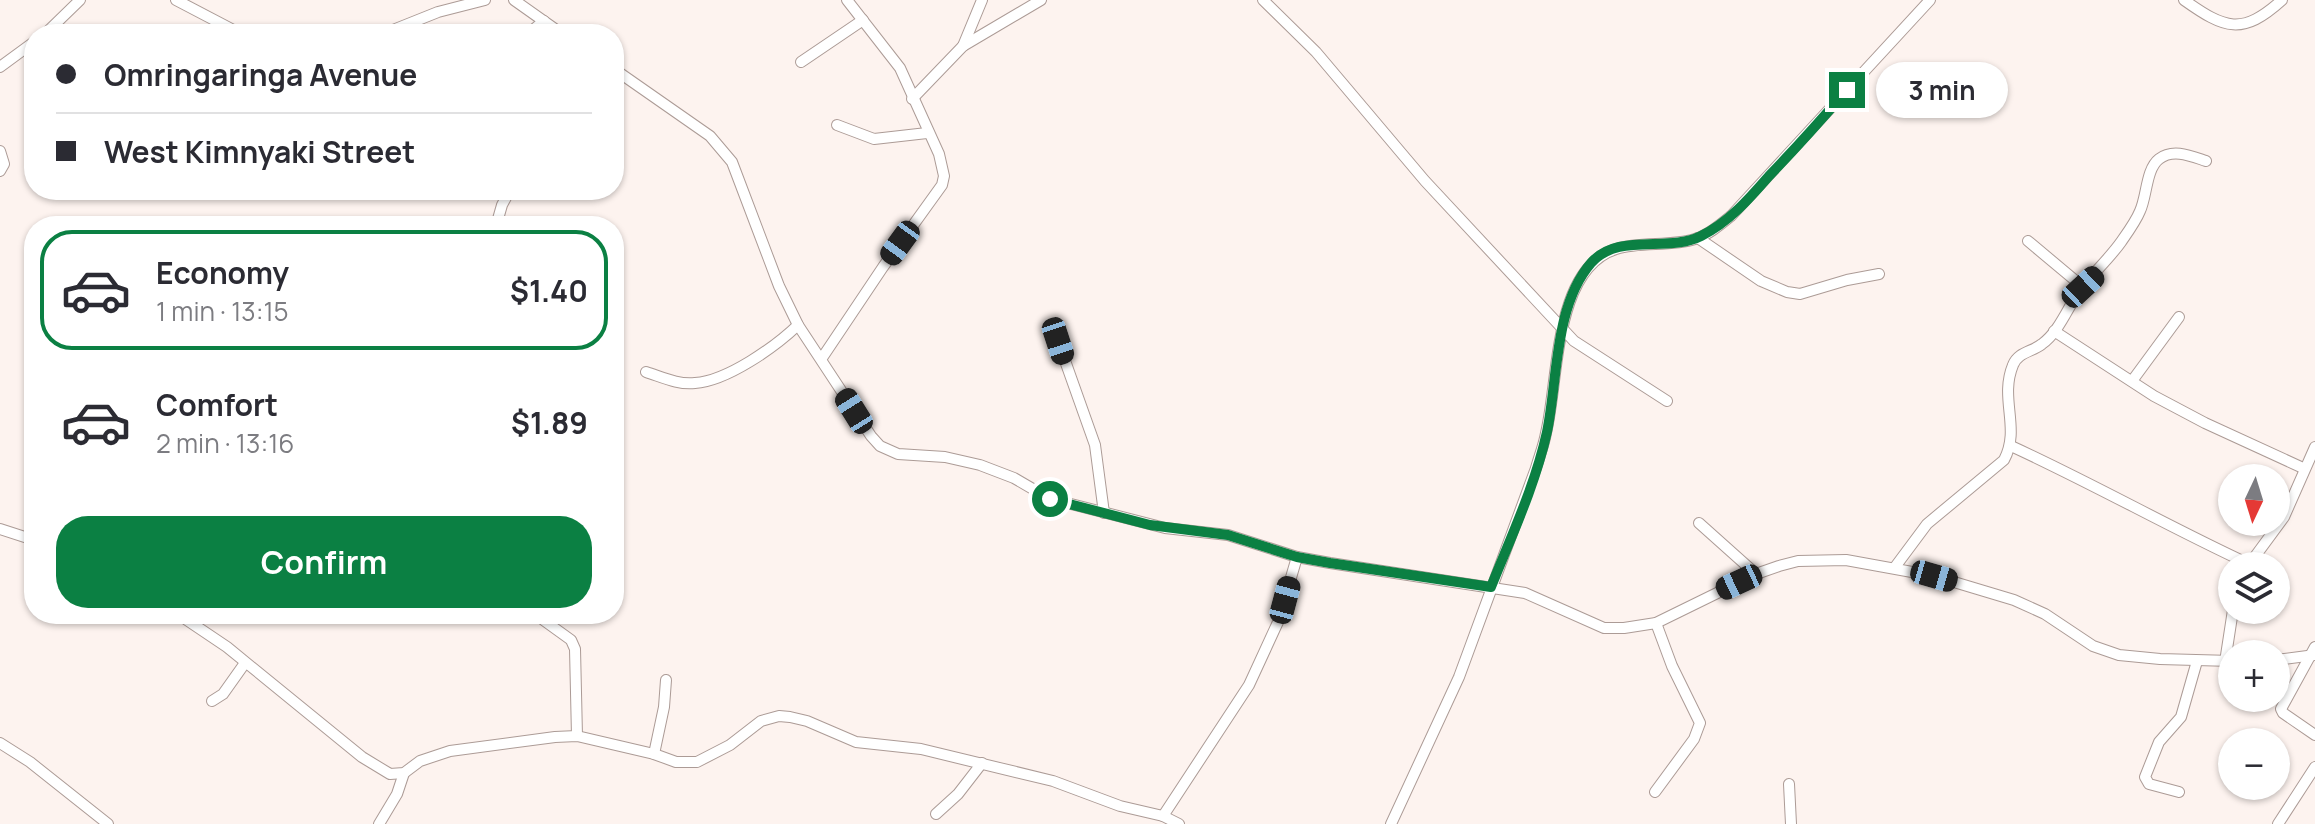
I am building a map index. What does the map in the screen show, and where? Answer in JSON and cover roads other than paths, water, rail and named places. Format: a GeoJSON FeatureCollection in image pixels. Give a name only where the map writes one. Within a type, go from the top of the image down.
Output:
{"type":"FeatureCollection","features":[{"type":"Feature","properties":{"kind":"street"},"geometry":{"type":"LineString","coordinates":[[55,24],[80,0]]}},
{"type":"Feature","properties":{"kind":"street"},"geometry":{"type":"LineString","coordinates":[[176,0],[222,24]]}},
{"type":"Feature","properties":{"kind":"street"},"geometry":{"type":"LineString","coordinates":[[408,24],[438,12],[485,0]]}},
{"type":"Feature","properties":{"kind":"street"},"geometry":{"type":"LineString","coordinates":[[514,0],[548,24]]}},
{"type":"Feature","properties":{"kind":"street"},"geometry":{"type":"LineString","coordinates":[[822,358],[942,185],[943,166],[900,68],[847,0]]}},
{"type":"Feature","properties":{"kind":"street"},"geometry":{"type":"LineString","coordinates":[[963,46],[982,0]]}},
{"type":"Feature","properties":{"kind":"street"},"geometry":{"type":"LineString","coordinates":[[912,99],[963,46],[1041,0]]}},
{"type":"Feature","properties":{"kind":"street"},"geometry":{"type":"LineString","coordinates":[[1263,0],[1316,52],[1425,181],[1584,350],[1667,401]]}},
{"type":"Feature","properties":{"kind":"street"},"geometry":{"type":"LineString","coordinates":[[1391,824],[1459,677],[1526,496],[1546,433],[1562,328],[1575,289],[1594,260],[1605,252],[1698,238],[1716,228],[1743,205],[1930,0]]}},
{"type":"Feature","properties":{"kind":"street"},"geometry":{"type":"LineString","coordinates":[[2184,0],[2221,24],[2232,24],[2260,18],[2282,0]]}},
{"type":"Feature","properties":{"kind":"street"},"geometry":{"type":"LineString","coordinates":[[801,62],[863,20]]}},
{"type":"Feature","properties":{"kind":"street"},"geometry":{"type":"LineString","coordinates":[[540,24],[544,21]]}},
{"type":"Feature","properties":{"kind":"street"},"geometry":{"type":"LineString","coordinates":[[0,67],[24,49]]}},
{"type":"Feature","properties":{"kind":"street"},"geometry":{"type":"LineString","coordinates":[[624,76],[698,127],[732,162],[771,267],[798,325],[871,436],[880,446],[898,454],[945,457],[980,465],[1014,478],[1050,499],[1165,528],[1228,535],[1297,557],[1491,587],[1542,599],[1604,628],[1656,623],[1756,574],[1798,561],[1846,560],[1934,576],[2029,606],[2105,651],[2135,657],[2218,662]]}},
{"type":"Feature","properties":{"kind":"street"},"geometry":{"type":"LineString","coordinates":[[837,125],[874,139],[927,133]]}},
{"type":"Feature","properties":{"kind":"street"},"geometry":{"type":"LineString","coordinates":[[0,151],[4,164],[0,171]]}},
{"type":"Feature","properties":{"kind":"street"},"geometry":{"type":"LineString","coordinates":[[1895,567],[1927,524],[2004,460],[2011,446],[2012,430],[2007,405],[2013,363],[2023,353],[2044,343],[2083,287],[2114,252],[2139,213],[2155,163],[2174,153],[2206,161]]}},
{"type":"Feature","properties":{"kind":"street"},"geometry":{"type":"LineString","coordinates":[[1698,238],[1761,281],[1787,292],[1800,294],[1879,274]]}},
{"type":"Feature","properties":{"kind":"street"},"geometry":{"type":"LineString","coordinates":[[2028,241],[2083,287]]}},
{"type":"Feature","properties":{"kind":"street"},"geometry":{"type":"LineString","coordinates":[[2132,381],[2179,317]]}},
{"type":"Feature","properties":{"kind":"street"},"geometry":{"type":"LineString","coordinates":[[646,372],[682,383],[710,380],[761,355],[798,325]]}},
{"type":"Feature","properties":{"kind":"street"},"geometry":{"type":"LineString","coordinates":[[2054,331],[2205,423],[2303,468]]}},
{"type":"Feature","properties":{"kind":"street"},"geometry":{"type":"LineString","coordinates":[[1058,341],[1095,445],[1104,513]]}},
{"type":"Feature","properties":{"kind":"street"},"geometry":{"type":"LineString","coordinates":[[2011,446],[2079,477],[2222,552]]}},
{"type":"Feature","properties":{"kind":"street"},"geometry":{"type":"LineString","coordinates":[[2258,552],[2284,517],[2303,468],[2315,447]]}},
{"type":"Feature","properties":{"kind":"street"},"geometry":{"type":"LineString","coordinates":[[1699,523],[1756,574]]}},
{"type":"Feature","properties":{"kind":"street"},"geometry":{"type":"LineString","coordinates":[[0,529],[24,537]]}},
{"type":"Feature","properties":{"kind":"street"},"geometry":{"type":"LineString","coordinates":[[1163,816],[1249,685],[1278,622],[1297,557]]}},
{"type":"Feature","properties":{"kind":"street"},"geometry":{"type":"LineString","coordinates":[[1655,792],[1694,739],[1700,723],[1672,666],[1656,623]]}},
{"type":"Feature","properties":{"kind":"street"},"geometry":{"type":"LineString","coordinates":[[192,624],[379,770],[390,774],[404,773],[420,761],[450,751],[577,736],[676,762],[697,762],[730,745],[761,721],[779,716],[807,721],[856,742],[921,749],[1053,781],[1120,806],[1163,816],[1179,824]]}},
{"type":"Feature","properties":{"kind":"street"},"geometry":{"type":"LineString","coordinates":[[549,624],[571,640],[575,649],[577,736]]}},
{"type":"Feature","properties":{"kind":"street"},"geometry":{"type":"LineString","coordinates":[[2290,657],[2314,652]]}},
{"type":"Feature","properties":{"kind":"street"},"geometry":{"type":"LineString","coordinates":[[2314,652],[2281,709],[2315,735]]}},
{"type":"Feature","properties":{"kind":"street"},"geometry":{"type":"LineString","coordinates":[[2179,792],[2149,784],[2145,777],[2159,742],[2181,717],[2197,661]]}},
{"type":"Feature","properties":{"kind":"street"},"geometry":{"type":"LineString","coordinates":[[212,701],[226,691],[245,663]]}},
{"type":"Feature","properties":{"kind":"street"},"geometry":{"type":"LineString","coordinates":[[654,754],[666,680]]}},
{"type":"Feature","properties":{"kind":"street"},"geometry":{"type":"LineString","coordinates":[[0,743],[30,762],[108,824]]}},
{"type":"Feature","properties":{"kind":"street"},"geometry":{"type":"LineString","coordinates":[[936,814],[958,794],[982,763]]}},
{"type":"Feature","properties":{"kind":"street"},"geometry":{"type":"LineString","coordinates":[[2278,824],[2315,767]]}},
{"type":"Feature","properties":{"kind":"street"},"geometry":{"type":"LineString","coordinates":[[379,824],[397,794],[404,773]]}},
{"type":"Feature","properties":{"kind":"street"},"geometry":{"type":"LineString","coordinates":[[1789,784],[1791,824]]}}]}
